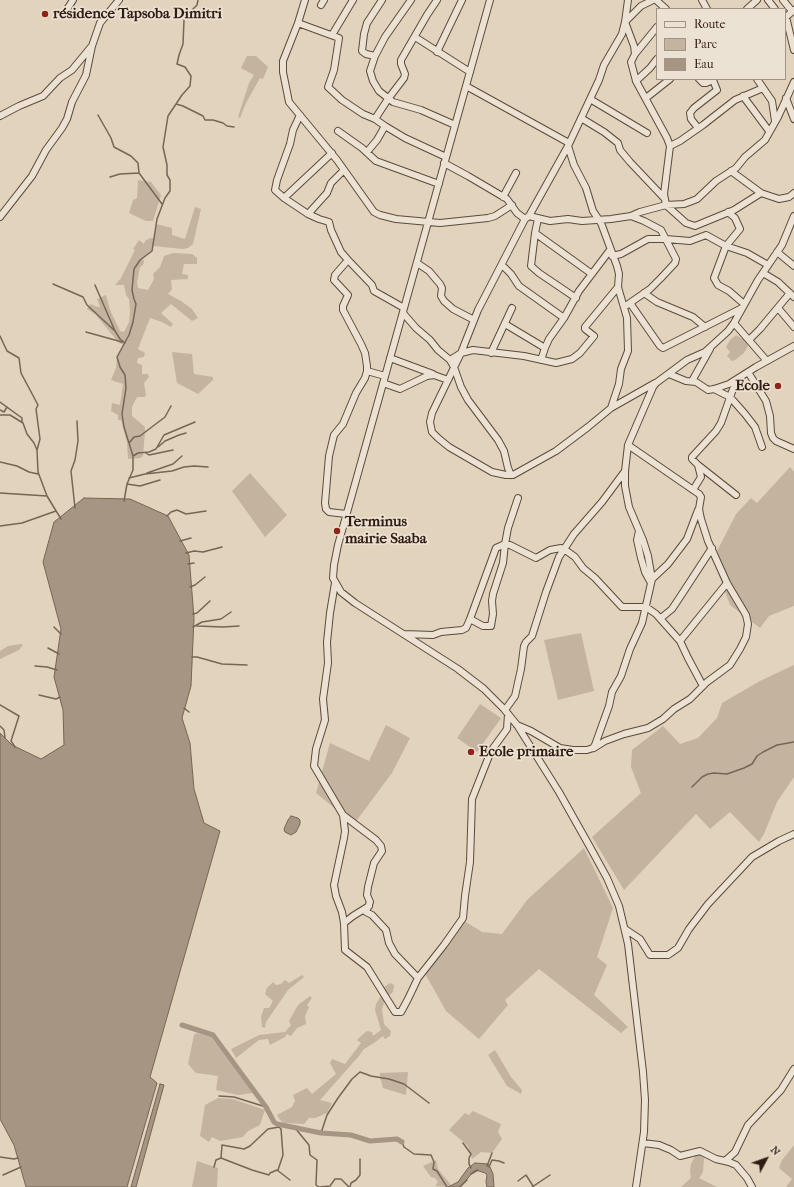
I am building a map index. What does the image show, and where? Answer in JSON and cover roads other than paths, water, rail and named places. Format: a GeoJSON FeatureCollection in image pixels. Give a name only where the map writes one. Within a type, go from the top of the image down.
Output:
{"type":"FeatureCollection","features":[{"type":"Feature","properties":{"kind":"street"},"geometry":{"type":"LineString","coordinates":[[64,14],[73,0]]}},
{"type":"Feature","properties":{"kind":"street"},"geometry":{"type":"LineString","coordinates":[[0,216],[32,176],[46,150],[62,128],[72,102],[86,75],[92,46],[100,22],[118,0]]}},
{"type":"Feature","properties":{"kind":"street"},"geometry":{"type":"LineString","coordinates":[[305,0],[285,54],[283,68],[289,102],[332,153],[374,212],[403,220],[440,223],[488,218],[495,216],[512,205]]}},
{"type":"Feature","properties":{"kind":"street"},"geometry":{"type":"LineString","coordinates":[[332,34],[353,0]]}},
{"type":"Feature","properties":{"kind":"street"},"geometry":{"type":"LineString","coordinates":[[375,56],[366,54],[362,51],[364,34],[367,23],[382,0]]}},
{"type":"Feature","properties":{"kind":"street"},"geometry":{"type":"LineString","coordinates":[[411,0],[375,56],[370,71],[373,81],[379,91],[393,102],[421,110],[455,125]]}},
{"type":"Feature","properties":{"kind":"street"},"geometry":{"type":"LineString","coordinates":[[375,119],[404,78],[405,74],[401,62],[437,0]]}},
{"type":"Feature","properties":{"kind":"street"},"geometry":{"type":"LineString","coordinates":[[437,52],[462,0]]}},
{"type":"Feature","properties":{"kind":"street"},"geometry":{"type":"LineString","coordinates":[[344,923],[351,917],[365,910],[370,902],[367,895],[368,887],[374,863],[381,854],[382,849],[376,840],[343,815],[316,770],[314,762],[324,720],[323,700],[328,664],[327,642],[335,583],[333,573],[335,556],[490,0]]}},
{"type":"Feature","properties":{"kind":"street"},"geometry":{"type":"LineString","coordinates":[[628,0],[622,34],[604,65],[569,144],[527,218],[474,320],[461,353],[432,413],[430,422],[432,432],[449,447],[492,472],[506,475],[511,475],[556,451],[611,408],[656,383],[687,360],[705,352],[712,346],[734,323],[763,273],[782,245],[794,216]]}},
{"type":"Feature","properties":{"kind":"street"},"geometry":{"type":"LineString","coordinates":[[625,22],[641,6],[653,0]]}},
{"type":"Feature","properties":{"kind":"street"},"geometry":{"type":"LineString","coordinates":[[656,0],[665,8]]}},
{"type":"Feature","properties":{"kind":"street"},"geometry":{"type":"LineString","coordinates":[[748,8],[757,0]]}},
{"type":"Feature","properties":{"kind":"street"},"geometry":{"type":"LineString","coordinates":[[768,0],[774,8]]}},
{"type":"Feature","properties":{"kind":"street"},"geometry":{"type":"LineString","coordinates":[[783,0],[793,11],[786,17],[792,36],[794,50]]}},
{"type":"Feature","properties":{"kind":"street"},"geometry":{"type":"LineString","coordinates":[[298,22],[337,36],[339,39],[334,70],[328,87],[342,100],[363,114],[375,119],[503,196],[518,213],[527,218],[550,221],[568,219],[582,221],[598,219],[611,220],[631,216],[666,202],[684,204],[697,199],[765,140],[794,82]]}},
{"type":"Feature","properties":{"kind":"street"},"geometry":{"type":"LineString","coordinates":[[625,22],[634,46],[635,54]]}},
{"type":"Feature","properties":{"kind":"street"},"geometry":{"type":"LineString","coordinates":[[656,31],[635,54],[632,62],[636,81],[670,146],[665,181],[666,202]]}},
{"type":"Feature","properties":{"kind":"street"},"geometry":{"type":"LineString","coordinates":[[415,37],[470,72]]}},
{"type":"Feature","properties":{"kind":"street"},"geometry":{"type":"LineString","coordinates":[[0,116],[43,96],[60,78],[72,70],[92,46]]}},
{"type":"Feature","properties":{"kind":"street"},"geometry":{"type":"LineString","coordinates":[[636,81],[656,60]]}},
{"type":"Feature","properties":{"kind":"street"},"geometry":{"type":"LineString","coordinates":[[646,98],[669,80]]}},
{"type":"Feature","properties":{"kind":"street"},"geometry":{"type":"LineString","coordinates":[[698,128],[691,120],[690,113],[694,108],[716,91],[713,80],[703,83],[700,80]]}},
{"type":"Feature","properties":{"kind":"street"},"geometry":{"type":"LineString","coordinates":[[758,80],[772,101],[775,121]]}},
{"type":"Feature","properties":{"kind":"street"},"geometry":{"type":"LineString","coordinates":[[466,86],[569,144],[574,165],[586,188],[593,211],[601,223],[618,271],[618,287],[627,318],[628,351],[621,369],[619,384],[611,408]]}},
{"type":"Feature","properties":{"kind":"street"},"geometry":{"type":"LineString","coordinates":[[670,146],[680,141],[735,100],[763,88]]}},
{"type":"Feature","properties":{"kind":"street"},"geometry":{"type":"LineString","coordinates":[[743,96],[769,131]]}},
{"type":"Feature","properties":{"kind":"street"},"geometry":{"type":"LineString","coordinates":[[787,96],[794,99]]}},
{"type":"Feature","properties":{"kind":"street"},"geometry":{"type":"LineString","coordinates":[[787,96],[794,120]]}},
{"type":"Feature","properties":{"kind":"street"},"geometry":{"type":"LineString","coordinates":[[590,99],[647,133]]}},
{"type":"Feature","properties":{"kind":"street"},"geometry":{"type":"LineString","coordinates":[[300,115],[293,130],[288,153],[275,188],[276,192],[308,214],[329,222],[341,252],[372,285],[374,291],[403,311],[416,328],[450,360],[468,400],[498,440],[504,451],[511,475]]}},
{"type":"Feature","properties":{"kind":"street"},"geometry":{"type":"LineString","coordinates":[[581,118],[604,132],[618,143],[620,150],[630,162],[686,223],[695,226],[746,204],[761,193]]}},
{"type":"Feature","properties":{"kind":"street"},"geometry":{"type":"LineString","coordinates":[[367,152],[377,140],[385,126]]}},
{"type":"Feature","properties":{"kind":"street"},"geometry":{"type":"LineString","coordinates":[[338,131],[380,162],[439,184]]}},
{"type":"Feature","properties":{"kind":"street"},"geometry":{"type":"LineString","coordinates":[[284,198],[332,153]]}},
{"type":"Feature","properties":{"kind":"street"},"geometry":{"type":"LineString","coordinates":[[308,214],[327,193],[334,180],[344,170]]}},
{"type":"Feature","properties":{"kind":"street"},"geometry":{"type":"LineString","coordinates":[[731,171],[761,193],[779,199],[789,197],[794,194]]}},
{"type":"Feature","properties":{"kind":"street"},"geometry":{"type":"LineString","coordinates":[[503,196],[516,173]]}},
{"type":"Feature","properties":{"kind":"street"},"geometry":{"type":"LineString","coordinates":[[728,212],[736,218],[740,228],[726,246],[714,278],[715,281],[729,291],[743,306]]}},
{"type":"Feature","properties":{"kind":"street"},"geometry":{"type":"LineString","coordinates":[[624,307],[644,293],[675,263],[675,258],[664,233],[644,220],[631,216]]}},
{"type":"Feature","properties":{"kind":"street"},"geometry":{"type":"LineString","coordinates":[[538,219],[531,266],[576,298]]}},
{"type":"Feature","properties":{"kind":"street"},"geometry":{"type":"LineString","coordinates":[[535,233],[592,274]]}},
{"type":"Feature","properties":{"kind":"street"},"geometry":{"type":"LineString","coordinates":[[612,256],[621,254],[644,240],[666,239],[690,241],[706,235],[726,246],[747,253],[768,265]]}},
{"type":"Feature","properties":{"kind":"street"},"geometry":{"type":"LineString","coordinates":[[541,360],[544,348],[585,282],[610,250]]}},
{"type":"Feature","properties":{"kind":"street"},"geometry":{"type":"LineString","coordinates":[[777,252],[794,266]]}},
{"type":"Feature","properties":{"kind":"street"},"geometry":{"type":"LineString","coordinates":[[346,514],[329,512],[326,509],[325,503],[329,456],[334,435],[343,424],[367,371],[365,353],[343,310],[343,306],[348,295],[334,280],[335,275],[348,260]]}},
{"type":"Feature","properties":{"kind":"street"},"geometry":{"type":"LineString","coordinates":[[417,263],[429,271],[440,284],[442,288],[441,296],[444,301],[460,314],[474,320]]}},
{"type":"Feature","properties":{"kind":"street"},"geometry":{"type":"LineString","coordinates":[[502,265],[511,274],[519,286],[564,318]]}},
{"type":"Feature","properties":{"kind":"street"},"geometry":{"type":"LineString","coordinates":[[749,340],[792,295],[778,282],[763,273]]}},
{"type":"Feature","properties":{"kind":"street"},"geometry":{"type":"LineString","coordinates":[[450,360],[461,353],[473,350],[556,362],[576,357],[594,336],[584,329],[585,327],[618,287]]}},
{"type":"Feature","properties":{"kind":"street"},"geometry":{"type":"LineString","coordinates":[[644,293],[657,302],[693,317],[706,327]]}},
{"type":"Feature","properties":{"kind":"street"},"geometry":{"type":"LineString","coordinates":[[630,303],[661,348],[706,327],[743,306]]}},
{"type":"Feature","properties":{"kind":"street"},"geometry":{"type":"LineString","coordinates":[[492,353],[512,308]]}},
{"type":"Feature","properties":{"kind":"street"},"geometry":{"type":"LineString","coordinates":[[778,308],[794,327]]}},
{"type":"Feature","properties":{"kind":"street"},"geometry":{"type":"LineString","coordinates":[[734,323],[767,361]]}},
{"type":"Feature","properties":{"kind":"street"},"geometry":{"type":"LineString","coordinates":[[505,324],[544,348]]}},
{"type":"Feature","properties":{"kind":"street"},"geometry":{"type":"LineString","coordinates":[[692,381],[712,346]]}},
{"type":"Feature","properties":{"kind":"street"},"geometry":{"type":"LineString","coordinates":[[669,374],[686,381],[696,382],[708,390],[714,390],[721,388],[794,346]]}},
{"type":"Feature","properties":{"kind":"street"},"geometry":{"type":"LineString","coordinates":[[390,358],[448,380]]}},
{"type":"Feature","properties":{"kind":"street"},"geometry":{"type":"LineString","coordinates":[[367,371],[385,376]]}},
{"type":"Feature","properties":{"kind":"street"},"geometry":{"type":"LineString","coordinates":[[736,495],[698,465],[692,457],[716,431],[721,423],[736,384],[746,373]]}},
{"type":"Feature","properties":{"kind":"street"},"geometry":{"type":"LineString","coordinates":[[746,373],[766,401],[773,438],[776,441],[794,449]]}},
{"type":"Feature","properties":{"kind":"street"},"geometry":{"type":"LineString","coordinates":[[383,383],[400,389],[425,376],[434,375]]}},
{"type":"Feature","properties":{"kind":"street"},"geometry":{"type":"LineString","coordinates":[[593,748],[603,724],[612,692],[621,676],[630,649],[642,623],[651,581],[648,556],[629,507],[624,471],[628,445],[656,383]]}},
{"type":"Feature","properties":{"kind":"street"},"geometry":{"type":"LineString","coordinates":[[714,390],[730,398],[745,414],[755,427],[762,447]]}},
{"type":"Feature","properties":{"kind":"street"},"geometry":{"type":"LineString","coordinates":[[517,725],[531,731],[560,748],[579,751],[593,748],[624,734],[648,728],[690,699],[703,686],[730,665],[746,636],[748,624],[746,615],[727,583],[700,520],[700,497],[693,490],[628,445]]}},
{"type":"Feature","properties":{"kind":"street"},"geometry":{"type":"LineString","coordinates":[[693,490],[701,477],[698,465]]}},
{"type":"Feature","properties":{"kind":"street"},"geometry":{"type":"LineString","coordinates":[[343,815],[345,831],[334,885],[336,896],[343,915],[345,950],[367,967],[395,1012],[401,1012],[418,978],[463,918],[464,896],[470,862],[472,799],[491,751],[507,729],[507,712],[515,696],[522,664],[524,646],[532,636],[559,557],[574,534],[602,502],[624,471]]}},
{"type":"Feature","properties":{"kind":"street"},"geometry":{"type":"LineString","coordinates":[[470,619],[483,626],[488,627],[492,624],[492,601],[503,563],[504,544],[518,498]]}},
{"type":"Feature","properties":{"kind":"street"},"geometry":{"type":"LineString","coordinates":[[651,581],[668,564],[687,539],[699,509]]}},
{"type":"Feature","properties":{"kind":"street"},"geometry":{"type":"LineString","coordinates":[[403,634],[432,635],[466,628],[495,550],[504,544],[515,547],[534,558],[550,550],[560,548],[564,549],[575,557],[583,568],[595,578],[622,607],[646,607],[661,618],[680,640],[703,686]]}},
{"type":"Feature","properties":{"kind":"street"},"geometry":{"type":"LineString","coordinates":[[661,618],[680,598],[712,548]]}},
{"type":"Feature","properties":{"kind":"street"},"geometry":{"type":"LineString","coordinates":[[335,583],[341,592],[355,603],[436,654],[472,679],[507,712],[517,725],[558,792],[615,894],[625,929],[631,963],[643,1072],[645,1117],[643,1143],[636,1187]]}},
{"type":"Feature","properties":{"kind":"street"},"geometry":{"type":"LineString","coordinates":[[680,640],[727,583]]}},
{"type":"Feature","properties":{"kind":"street"},"geometry":{"type":"LineString","coordinates":[[625,929],[640,939],[650,955],[668,955],[678,948],[689,929],[708,904],[752,857],[794,834]]}},
{"type":"Feature","properties":{"kind":"street"},"geometry":{"type":"LineString","coordinates":[[365,910],[372,915],[386,930],[389,943],[395,954],[418,978]]}},
{"type":"Feature","properties":{"kind":"street"},"geometry":{"type":"LineString","coordinates":[[343,915],[351,917]]}},
{"type":"Feature","properties":{"kind":"street"},"geometry":{"type":"LineString","coordinates":[[725,1161],[735,1152],[748,1125],[781,1090],[794,1069]]}},
{"type":"Feature","properties":{"kind":"street"},"geometry":{"type":"LineString","coordinates":[[643,1143],[659,1145],[680,1156],[700,1151],[725,1161],[736,1166],[747,1178],[752,1187]]}},
{"type":"Feature","properties":{"kind":"water"},"geometry":{"type":"Polygon","coordinates":[[[84,498],[130,499],[168,516],[189,555],[194,618],[191,686],[182,718],[190,743],[194,789],[204,823],[220,831],[150,1077],[157,1083],[127,1187],[26,1187],[14,1145],[0,1119],[0,733],[12,745],[41,759],[64,745],[63,710],[54,677],[61,629],[43,562],[54,522],[84,498]]]}},
{"type":"Feature","properties":{"kind":"water"},"geometry":{"type":"Polygon","coordinates":[[[291,816],[298,818],[300,820],[300,824],[296,832],[291,835],[285,832],[284,829],[291,816]]]}},
{"type":"Feature","properties":{"kind":"water"},"geometry":{"type":"Polygon","coordinates":[[[160,1084],[164,1085],[136,1187],[131,1187],[160,1084]]]}},
{"type":"Feature","properties":{"kind":"water"},"geometry":{"type":"Polygon","coordinates":[[[475,1163],[488,1164],[493,1174],[494,1187],[487,1187],[487,1175],[476,1170],[459,1187],[448,1187],[458,1182],[468,1168],[475,1163]]]}},
{"type":"Feature","properties":{"kind":"waterway"},"geometry":{"type":"LineString","coordinates":[[124,501],[127,484],[133,470],[133,456],[124,427],[122,414],[126,388],[125,375],[120,367],[117,357],[129,335],[133,322],[136,304],[132,290],[134,269],[140,260],[152,251],[157,219],[165,198],[170,191],[170,180],[167,175],[167,165],[163,147],[168,116],[190,86],[191,76],[185,67],[177,64],[183,44],[184,20],[197,5],[198,0]]}},
{"type":"Feature","properties":{"kind":"waterway"},"geometry":{"type":"LineString","coordinates":[[176,104],[203,116],[205,120],[213,120],[227,126],[234,127]]}},
{"type":"Feature","properties":{"kind":"waterway"},"geometry":{"type":"LineString","coordinates":[[98,115],[111,138],[114,147],[131,156],[138,163],[139,173],[162,204]]}},
{"type":"Feature","properties":{"kind":"waterway"},"geometry":{"type":"LineString","coordinates":[[110,177],[120,174],[139,173]]}},
{"type":"Feature","properties":{"kind":"waterway"},"geometry":{"type":"LineString","coordinates":[[53,284],[83,297],[87,305],[115,331]]}},
{"type":"Feature","properties":{"kind":"waterway"},"geometry":{"type":"LineString","coordinates":[[95,285],[115,331],[120,339],[125,343]]}},
{"type":"Feature","properties":{"kind":"waterway"},"geometry":{"type":"LineString","coordinates":[[86,332],[122,342]]}},
{"type":"Feature","properties":{"kind":"waterway"},"geometry":{"type":"LineString","coordinates":[[0,336],[7,351],[19,358],[21,373],[38,405],[36,409],[40,439],[37,450],[38,472],[47,496],[61,519]]}},
{"type":"Feature","properties":{"kind":"waterway"},"geometry":{"type":"LineString","coordinates":[[0,402],[22,418],[22,422]]}},
{"type":"Feature","properties":{"kind":"waterway"},"geometry":{"type":"LineString","coordinates":[[130,442],[134,437],[140,436],[165,417],[171,406]]}},
{"type":"Feature","properties":{"kind":"waterway"},"geometry":{"type":"LineString","coordinates":[[0,410],[4,412],[7,407]]}},
{"type":"Feature","properties":{"kind":"waterway"},"geometry":{"type":"LineString","coordinates":[[0,415],[10,415],[23,423],[27,434],[37,450]]}},
{"type":"Feature","properties":{"kind":"waterway"},"geometry":{"type":"LineString","coordinates":[[75,508],[71,471],[75,460],[78,441],[77,421]]}},
{"type":"Feature","properties":{"kind":"waterway"},"geometry":{"type":"LineString","coordinates":[[133,456],[138,453],[149,452],[156,449],[164,435],[195,422]]}},
{"type":"Feature","properties":{"kind":"waterway"},"geometry":{"type":"LineString","coordinates":[[158,447],[165,441],[186,433]]}},
{"type":"Feature","properties":{"kind":"waterway"},"geometry":{"type":"LineString","coordinates":[[146,453],[149,455],[173,450]]}},
{"type":"Feature","properties":{"kind":"waterway"},"geometry":{"type":"LineString","coordinates":[[147,473],[173,464],[182,456]]}},
{"type":"Feature","properties":{"kind":"waterway"},"geometry":{"type":"LineString","coordinates":[[0,462],[17,466],[29,472],[38,474]]}},
{"type":"Feature","properties":{"kind":"waterway"},"geometry":{"type":"LineString","coordinates":[[129,478],[145,474],[172,471],[184,467],[208,467]]}},
{"type":"Feature","properties":{"kind":"waterway"},"geometry":{"type":"LineString","coordinates":[[127,484],[140,486],[160,480]]}},
{"type":"Feature","properties":{"kind":"waterway"},"geometry":{"type":"LineString","coordinates":[[0,493],[47,496]]}},
{"type":"Feature","properties":{"kind":"waterway"},"geometry":{"type":"LineString","coordinates":[[167,516],[171,512],[177,510],[186,514],[206,511]]}},
{"type":"Feature","properties":{"kind":"waterway"},"geometry":{"type":"LineString","coordinates":[[0,526],[22,523],[56,511]]}},
{"type":"Feature","properties":{"kind":"waterway"},"geometry":{"type":"LineString","coordinates":[[180,541],[191,538]]}},
{"type":"Feature","properties":{"kind":"waterway"},"geometry":{"type":"LineString","coordinates":[[186,553],[194,551],[203,552],[222,547]]}},
{"type":"Feature","properties":{"kind":"waterway"},"geometry":{"type":"LineString","coordinates":[[188,564],[194,563]]}},
{"type":"Feature","properties":{"kind":"waterway"},"geometry":{"type":"LineString","coordinates":[[190,587],[205,577]]}},
{"type":"Feature","properties":{"kind":"waterway"},"geometry":{"type":"LineString","coordinates":[[193,614],[197,613],[210,601]]}},
{"type":"Feature","properties":{"kind":"waterway"},"geometry":{"type":"LineString","coordinates":[[193,627],[202,622],[221,619],[231,612]]}},
{"type":"Feature","properties":{"kind":"waterway"},"geometry":{"type":"LineString","coordinates":[[197,626],[239,626]]}},
{"type":"Feature","properties":{"kind":"waterway"},"geometry":{"type":"LineString","coordinates":[[54,627],[61,634]]}},
{"type":"Feature","properties":{"kind":"waterway"},"geometry":{"type":"LineString","coordinates":[[48,648],[59,654]]}},
{"type":"Feature","properties":{"kind":"waterway"},"geometry":{"type":"LineString","coordinates":[[192,657],[222,664],[247,665]]}},
{"type":"Feature","properties":{"kind":"waterway"},"geometry":{"type":"LineString","coordinates":[[35,666],[57,670]]}},
{"type":"Feature","properties":{"kind":"waterway"},"geometry":{"type":"LineString","coordinates":[[39,695],[56,699],[60,697]]}},
{"type":"Feature","properties":{"kind":"waterway"},"geometry":{"type":"LineString","coordinates":[[0,705],[19,716],[11,741],[15,747]]}},
{"type":"Feature","properties":{"kind":"waterway"},"geometry":{"type":"LineString","coordinates":[[184,708],[189,712]]}},
{"type":"Feature","properties":{"kind":"waterway"},"geometry":{"type":"LineString","coordinates":[[0,726],[4,730],[5,738]]}},
{"type":"Feature","properties":{"kind":"waterway"},"geometry":{"type":"LineString","coordinates":[[692,787],[702,777],[708,774],[727,774],[744,768],[752,764],[757,756],[763,752],[777,745],[794,742]]}},
{"type":"Feature","properties":{"kind":"waterway"},"geometry":{"type":"LineString","coordinates":[[182,1025],[213,1035],[266,1107],[274,1122],[277,1124],[321,1133],[351,1135],[370,1141],[397,1139],[402,1142]]}},
{"type":"Feature","properties":{"kind":"waterway"},"geometry":{"type":"LineString","coordinates":[[321,1133],[327,1115],[352,1079],[360,1072],[404,1084],[429,1103]]}},
{"type":"Feature","properties":{"kind":"waterway"},"geometry":{"type":"LineString","coordinates":[[219,1096],[234,1097],[266,1107]]}},
{"type":"Feature","properties":{"kind":"waterway"},"geometry":{"type":"LineString","coordinates":[[281,1125],[279,1127],[268,1129],[250,1146],[244,1149],[222,1145],[221,1158],[269,1175],[277,1170],[290,1180]]}},
{"type":"Feature","properties":{"kind":"waterway"},"geometry":{"type":"LineString","coordinates":[[278,1170],[283,1155],[281,1129],[279,1127]]}},
{"type":"Feature","properties":{"kind":"waterway"},"geometry":{"type":"LineString","coordinates":[[295,1128],[309,1145],[310,1155],[317,1160],[316,1185],[319,1187]]}},
{"type":"Feature","properties":{"kind":"waterway"},"geometry":{"type":"LineString","coordinates":[[402,1142],[404,1147],[414,1154],[431,1155],[434,1162],[433,1169],[437,1171],[447,1187]]}},
{"type":"Feature","properties":{"kind":"waterway"},"geometry":{"type":"LineString","coordinates":[[463,1143],[471,1154],[469,1158],[471,1168]]}},
{"type":"Feature","properties":{"kind":"waterway"},"geometry":{"type":"LineString","coordinates":[[487,1166],[492,1153]]}},
{"type":"Feature","properties":{"kind":"waterway"},"geometry":{"type":"LineString","coordinates":[[0,1157],[14,1159],[18,1158]]}},
{"type":"Feature","properties":{"kind":"waterway"},"geometry":{"type":"LineString","coordinates":[[214,1167],[216,1160],[221,1158]]}},
{"type":"Feature","properties":{"kind":"waterway"},"geometry":{"type":"LineString","coordinates":[[350,1187],[351,1183],[360,1175],[360,1159]]}},
{"type":"Feature","properties":{"kind":"waterway"},"geometry":{"type":"LineString","coordinates":[[489,1167],[492,1160],[504,1163]]}},
{"type":"Feature","properties":{"kind":"waterway"},"geometry":{"type":"LineString","coordinates":[[3,1175],[21,1167]]}},
{"type":"Feature","properties":{"kind":"waterway"},"geometry":{"type":"LineString","coordinates":[[471,1174],[478,1170]]}},
{"type":"Feature","properties":{"kind":"waterway"},"geometry":{"type":"LineString","coordinates":[[518,1181],[526,1175],[533,1186]]}},
{"type":"Feature","properties":{"kind":"waterway"},"geometry":{"type":"LineString","coordinates":[[532,1187],[550,1175]]}},
{"type":"Feature","properties":{"kind":"waterway"},"geometry":{"type":"LineString","coordinates":[[319,1187],[330,1186],[335,1179],[341,1179],[349,1187]]}},
{"type":"Feature","properties":{"kind":"waterway"},"geometry":{"type":"LineString","coordinates":[[460,1187],[467,1180]]}},
{"type":"Feature","properties":{"kind":"place","name":"résidence Tapsoba Dimitri"},"geometry":{"type":"Point","coordinates":[45,14]}},
{"type":"Feature","properties":{"kind":"place","name":"Ecole"},"geometry":{"type":"Point","coordinates":[778,386]}},
{"type":"Feature","properties":{"kind":"place","name":"Terminus mairie Saaba"},"geometry":{"type":"Point","coordinates":[337,531]}},
{"type":"Feature","properties":{"kind":"place","name":"Ecole primaire"},"geometry":{"type":"Point","coordinates":[471,752]}}]}
